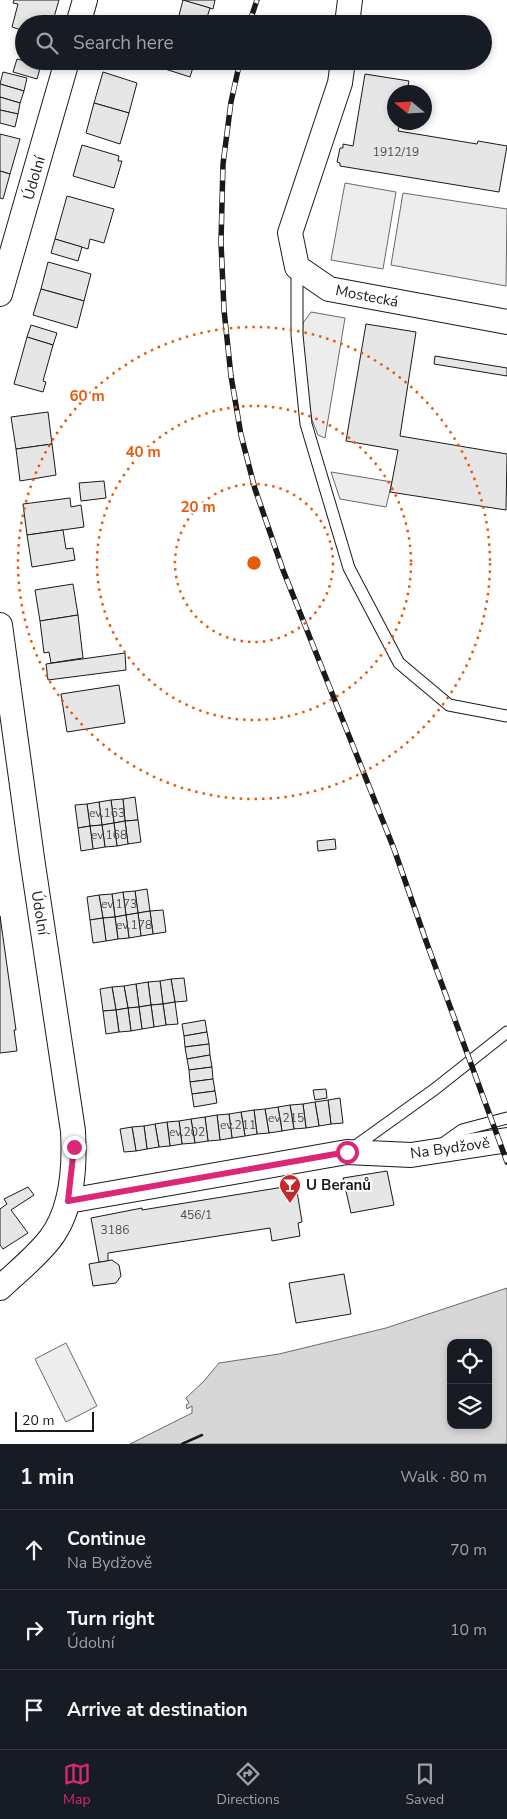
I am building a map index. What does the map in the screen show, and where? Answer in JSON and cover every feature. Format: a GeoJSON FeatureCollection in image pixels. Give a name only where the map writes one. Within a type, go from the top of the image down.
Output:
{"type":"FeatureCollection","features":[{"type":"Feature","properties":{"kind":"street"},"geometry":{"type":"LineString","coordinates":[[81,15],[85,0]]}},
{"type":"Feature","properties":{"kind":"street"},"geometry":{"type":"LineString","coordinates":[[348,15],[350,0]]}},
{"type":"Feature","properties":{"kind":"street","name":"Údolní"},"geometry":{"type":"LineString","coordinates":[[0,294],[64,70]]}},
{"type":"Feature","properties":{"kind":"street"},"geometry":{"type":"LineString","coordinates":[[297,267],[290,233],[340,83],[342,70]]}},
{"type":"Feature","properties":{"kind":"street","name":"Mostecká"},"geometry":{"type":"LineString","coordinates":[[297,267],[329,289],[507,322]]}},
{"type":"Feature","properties":{"kind":"street","name":"Údolní"},"geometry":{"type":"LineString","coordinates":[[0,625],[32,858],[73,1130],[74,1165],[68,1201],[58,1226],[51,1237],[0,1288]]}},
{"type":"Feature","properties":{"kind":"street","name":"Na Bydžově"},"geometry":{"type":"LineString","coordinates":[[68,1201],[347,1152],[411,1155],[507,1140]]}},
{"type":"Feature","properties":{"kind":"lane"},"geometry":{"type":"LineString","coordinates":[[297,267],[297,336],[306,424],[350,568],[399,663],[449,705],[507,716]]}},
{"type":"Feature","properties":{"kind":"lane"},"geometry":{"type":"LineString","coordinates":[[347,1152],[435,1089],[507,1032]]}},
{"type":"Feature","properties":{"kind":"lane"},"geometry":{"type":"LineString","coordinates":[[432,1152],[462,1130],[507,1118]]}},
{"type":"Feature","properties":{"kind":"shaded area"},"geometry":{"type":"Polygon","coordinates":[[[345,183],[396,192],[383,269],[331,260],[345,183]]]}},
{"type":"Feature","properties":{"kind":"shaded area"},"geometry":{"type":"Polygon","coordinates":[[[403,193],[507,209],[506,286],[391,265],[403,193]]]}},
{"type":"Feature","properties":{"kind":"shaded area"},"geometry":{"type":"Polygon","coordinates":[[[311,312],[345,318],[325,438],[318,435],[312,420],[302,360],[303,323],[311,312]]]}},
{"type":"Feature","properties":{"kind":"shaded area"},"geometry":{"type":"Polygon","coordinates":[[[331,472],[392,482],[386,507],[340,499],[331,472]]]}},
{"type":"Feature","properties":{"kind":"shaded area"},"geometry":{"type":"Polygon","coordinates":[[[507,1288],[507,1444],[130,1444],[192,1413],[192,1406],[187,1409],[186,1405],[189,1403],[186,1398],[219,1363],[279,1354],[386,1328],[507,1288]]]}},
{"type":"Feature","properties":{"kind":"shaded area"},"geometry":{"type":"Polygon","coordinates":[[[66,1343],[97,1406],[66,1422],[35,1359],[66,1343]]]}},
{"type":"Feature","properties":{"kind":"building"},"geometry":{"type":"Polygon","coordinates":[[[14,0],[59,0],[55,15],[15,15],[18,4],[13,3],[14,0]]]}},
{"type":"Feature","properties":{"kind":"building"},"geometry":{"type":"Polygon","coordinates":[[[182,0],[215,0],[213,9],[182,0]]]}},
{"type":"Feature","properties":{"kind":"building"},"geometry":{"type":"Polygon","coordinates":[[[183,0],[210,8],[208,15],[179,15],[183,0]]]}},
{"type":"Feature","properties":{"kind":"building"},"geometry":{"type":"Polygon","coordinates":[[[15,16],[15,28],[12,27],[15,16]]]}},
{"type":"Feature","properties":{"kind":"building"},"geometry":{"type":"Polygon","coordinates":[[[15,66],[15,70],[40,70],[37,79],[13,72],[15,66]]]}},
{"type":"Feature","properties":{"kind":"building"},"geometry":{"type":"Polygon","coordinates":[[[168,70],[192,70],[190,77],[168,70]]]}},
{"type":"Feature","properties":{"kind":"building"},"geometry":{"type":"Polygon","coordinates":[[[3,72],[27,78],[24,91],[0,84],[3,72]]]}},
{"type":"Feature","properties":{"kind":"building"},"geometry":{"type":"Polygon","coordinates":[[[103,72],[137,83],[129,113],[94,103],[103,72]]]}},
{"type":"Feature","properties":{"kind":"building"},"geometry":{"type":"Polygon","coordinates":[[[365,74],[409,81],[408,85],[387,85],[387,130],[398,130],[477,144],[478,141],[507,146],[499,192],[340,166],[340,163],[337,162],[340,148],[343,148],[343,144],[353,146],[365,74]]]}},
{"type":"Feature","properties":{"kind":"building"},"geometry":{"type":"Polygon","coordinates":[[[0,84],[24,91],[20,103],[0,97],[0,84]]]}},
{"type":"Feature","properties":{"kind":"building"},"geometry":{"type":"Polygon","coordinates":[[[0,97],[20,103],[18,114],[0,110],[0,97]]]}},
{"type":"Feature","properties":{"kind":"building"},"geometry":{"type":"Polygon","coordinates":[[[94,103],[129,113],[120,144],[86,133],[94,103]]]}},
{"type":"Feature","properties":{"kind":"building"},"geometry":{"type":"Polygon","coordinates":[[[0,110],[18,114],[15,127],[0,123],[0,110]]]}},
{"type":"Feature","properties":{"kind":"building"},"geometry":{"type":"Polygon","coordinates":[[[0,134],[20,139],[10,174],[0,171],[0,134]]]}},
{"type":"Feature","properties":{"kind":"building"},"geometry":{"type":"Polygon","coordinates":[[[82,145],[119,156],[118,161],[122,161],[114,188],[73,176],[82,145]]]}},
{"type":"Feature","properties":{"kind":"building"},"geometry":{"type":"Polygon","coordinates":[[[0,171],[10,174],[3,199],[0,198],[0,171]]]}},
{"type":"Feature","properties":{"kind":"building"},"geometry":{"type":"Polygon","coordinates":[[[67,196],[114,209],[104,243],[90,239],[88,249],[55,239],[67,196]]]}},
{"type":"Feature","properties":{"kind":"building"},"geometry":{"type":"Polygon","coordinates":[[[55,239],[82,247],[78,261],[51,253],[55,239]]]}},
{"type":"Feature","properties":{"kind":"building"},"geometry":{"type":"Polygon","coordinates":[[[48,262],[91,274],[84,301],[41,289],[48,262]]]}},
{"type":"Feature","properties":{"kind":"building"},"geometry":{"type":"Polygon","coordinates":[[[41,289],[84,301],[77,328],[33,315],[41,289]]]}},
{"type":"Feature","properties":{"kind":"building"},"geometry":{"type":"Polygon","coordinates":[[[366,324],[416,332],[400,436],[507,454],[506,510],[390,492],[398,450],[346,441],[366,324]]]}},
{"type":"Feature","properties":{"kind":"building"},"geometry":{"type":"Polygon","coordinates":[[[31,325],[57,333],[53,345],[27,337],[31,325]]]}},
{"type":"Feature","properties":{"kind":"building"},"geometry":{"type":"Polygon","coordinates":[[[27,337],[53,345],[43,381],[46,382],[43,392],[14,384],[27,337]]]}},
{"type":"Feature","properties":{"kind":"building"},"geometry":{"type":"Polygon","coordinates":[[[435,356],[507,368],[507,376],[434,364],[435,356]]]}},
{"type":"Feature","properties":{"kind":"building"},"geometry":{"type":"Polygon","coordinates":[[[48,412],[52,444],[16,449],[11,417],[48,412]]]}},
{"type":"Feature","properties":{"kind":"building"},"geometry":{"type":"Polygon","coordinates":[[[52,444],[56,475],[20,481],[16,449],[52,444]]]}},
{"type":"Feature","properties":{"kind":"building"},"geometry":{"type":"Polygon","coordinates":[[[104,481],[106,498],[81,501],[79,483],[104,481]]]}},
{"type":"Feature","properties":{"kind":"building"},"geometry":{"type":"Polygon","coordinates":[[[70,498],[71,507],[81,505],[84,527],[27,535],[23,504],[70,498]]]}},
{"type":"Feature","properties":{"kind":"building"},"geometry":{"type":"Polygon","coordinates":[[[63,530],[66,549],[73,548],[75,560],[32,567],[27,535],[63,530]]]}},
{"type":"Feature","properties":{"kind":"building"},"geometry":{"type":"Polygon","coordinates":[[[73,584],[78,615],[40,621],[35,590],[73,584]]]}},
{"type":"Feature","properties":{"kind":"building"},"geometry":{"type":"Polygon","coordinates":[[[78,615],[83,658],[51,663],[49,652],[44,653],[40,621],[78,615]]]}},
{"type":"Feature","properties":{"kind":"building"},"geometry":{"type":"Polygon","coordinates":[[[125,653],[126,670],[48,680],[46,664],[125,653]]]}},
{"type":"Feature","properties":{"kind":"building"},"geometry":{"type":"Polygon","coordinates":[[[119,685],[125,723],[67,732],[61,694],[119,685]]]}},
{"type":"Feature","properties":{"kind":"building"},"geometry":{"type":"Polygon","coordinates":[[[135,797],[138,820],[125,821],[123,799],[135,797]]]}},
{"type":"Feature","properties":{"kind":"building"},"geometry":{"type":"Polygon","coordinates":[[[123,799],[125,821],[114,823],[111,800],[123,799]]]}},
{"type":"Feature","properties":{"kind":"building"},"geometry":{"type":"Polygon","coordinates":[[[111,800],[114,823],[102,825],[99,802],[111,800]]]}},
{"type":"Feature","properties":{"kind":"building"},"geometry":{"type":"Polygon","coordinates":[[[99,802],[102,825],[90,826],[87,804],[99,802]]]}},
{"type":"Feature","properties":{"kind":"building"},"geometry":{"type":"Polygon","coordinates":[[[87,804],[90,826],[78,828],[75,805],[87,804]]]}},
{"type":"Feature","properties":{"kind":"building"},"geometry":{"type":"Polygon","coordinates":[[[138,820],[141,842],[128,844],[125,821],[138,820]]]}},
{"type":"Feature","properties":{"kind":"building"},"geometry":{"type":"Polygon","coordinates":[[[125,821],[128,844],[117,846],[114,823],[125,821]]]}},
{"type":"Feature","properties":{"kind":"building"},"geometry":{"type":"Polygon","coordinates":[[[114,823],[117,846],[105,847],[102,825],[114,823]]]}},
{"type":"Feature","properties":{"kind":"building"},"geometry":{"type":"Polygon","coordinates":[[[102,825],[105,847],[93,849],[90,826],[102,825]]]}},
{"type":"Feature","properties":{"kind":"building"},"geometry":{"type":"Polygon","coordinates":[[[90,826],[93,849],[81,851],[78,828],[90,826]]]}},
{"type":"Feature","properties":{"kind":"building"},"geometry":{"type":"Polygon","coordinates":[[[335,839],[336,849],[318,851],[317,841],[335,839]]]}},
{"type":"Feature","properties":{"kind":"building"},"geometry":{"type":"Polygon","coordinates":[[[147,889],[150,911],[138,913],[135,891],[147,889]]]}},
{"type":"Feature","properties":{"kind":"building"},"geometry":{"type":"Polygon","coordinates":[[[135,891],[138,913],[126,915],[123,892],[135,891]]]}},
{"type":"Feature","properties":{"kind":"building"},"geometry":{"type":"Polygon","coordinates":[[[123,892],[126,915],[115,917],[112,894],[123,892]]]}},
{"type":"Feature","properties":{"kind":"building"},"geometry":{"type":"Polygon","coordinates":[[[112,894],[115,917],[103,918],[99,895],[112,894]]]}},
{"type":"Feature","properties":{"kind":"building"},"geometry":{"type":"Polygon","coordinates":[[[99,895],[103,918],[90,920],[87,897],[99,895]]]}},
{"type":"Feature","properties":{"kind":"building"},"geometry":{"type":"Polygon","coordinates":[[[163,910],[166,932],[153,934],[150,911],[163,910]]]}},
{"type":"Feature","properties":{"kind":"building"},"geometry":{"type":"Polygon","coordinates":[[[150,911],[153,934],[141,936],[138,913],[150,911]]]}},
{"type":"Feature","properties":{"kind":"building"},"geometry":{"type":"Polygon","coordinates":[[[138,913],[141,936],[129,938],[126,915],[138,913]]]}},
{"type":"Feature","properties":{"kind":"building"},"geometry":{"type":"Polygon","coordinates":[[[126,915],[129,938],[118,939],[115,917],[126,915]]]}},
{"type":"Feature","properties":{"kind":"building"},"geometry":{"type":"Polygon","coordinates":[[[0,916],[16,1030],[14,1030],[17,1051],[0,1053],[0,916]]]}},
{"type":"Feature","properties":{"kind":"building"},"geometry":{"type":"Polygon","coordinates":[[[115,917],[118,939],[106,941],[103,918],[115,917]]]}},
{"type":"Feature","properties":{"kind":"building"},"geometry":{"type":"Polygon","coordinates":[[[103,918],[106,941],[93,943],[90,920],[103,918]]]}},
{"type":"Feature","properties":{"kind":"building"},"geometry":{"type":"Polygon","coordinates":[[[184,978],[187,1001],[175,1002],[171,979],[184,978]]]}},
{"type":"Feature","properties":{"kind":"building"},"geometry":{"type":"Polygon","coordinates":[[[171,979],[175,1002],[163,1004],[160,981],[171,979]]]}},
{"type":"Feature","properties":{"kind":"building"},"geometry":{"type":"Polygon","coordinates":[[[160,981],[163,1004],[151,1005],[148,982],[160,981]]]}},
{"type":"Feature","properties":{"kind":"building"},"geometry":{"type":"Polygon","coordinates":[[[148,982],[151,1005],[139,1007],[136,984],[148,982]]]}},
{"type":"Feature","properties":{"kind":"building"},"geometry":{"type":"Polygon","coordinates":[[[136,984],[139,1007],[128,1008],[124,986],[136,984]]]}},
{"type":"Feature","properties":{"kind":"building"},"geometry":{"type":"Polygon","coordinates":[[[124,986],[128,1008],[116,1010],[112,987],[124,986]]]}},
{"type":"Feature","properties":{"kind":"building"},"geometry":{"type":"Polygon","coordinates":[[[112,987],[116,1010],[103,1011],[100,989],[112,987]]]}},
{"type":"Feature","properties":{"kind":"building"},"geometry":{"type":"Polygon","coordinates":[[[175,1002],[178,1024],[166,1025],[163,1004],[175,1002]]]}},
{"type":"Feature","properties":{"kind":"building"},"geometry":{"type":"Polygon","coordinates":[[[163,1004],[166,1025],[154,1027],[151,1005],[163,1004]]]}},
{"type":"Feature","properties":{"kind":"building"},"geometry":{"type":"Polygon","coordinates":[[[151,1005],[154,1027],[142,1029],[139,1007],[151,1005]]]}},
{"type":"Feature","properties":{"kind":"building"},"geometry":{"type":"Polygon","coordinates":[[[139,1007],[142,1029],[131,1031],[128,1008],[139,1007]]]}},
{"type":"Feature","properties":{"kind":"building"},"geometry":{"type":"Polygon","coordinates":[[[128,1008],[131,1031],[119,1032],[116,1010],[128,1008]]]}},
{"type":"Feature","properties":{"kind":"building"},"geometry":{"type":"Polygon","coordinates":[[[116,1010],[119,1032],[106,1034],[103,1011],[116,1010]]]}},
{"type":"Feature","properties":{"kind":"building"},"geometry":{"type":"Polygon","coordinates":[[[205,1020],[207,1032],[184,1036],[182,1024],[205,1020]]]}},
{"type":"Feature","properties":{"kind":"building"},"geometry":{"type":"Polygon","coordinates":[[[207,1032],[209,1044],[185,1047],[184,1036],[207,1032]]]}},
{"type":"Feature","properties":{"kind":"building"},"geometry":{"type":"Polygon","coordinates":[[[209,1044],[210,1055],[187,1059],[185,1047],[209,1044]]]}},
{"type":"Feature","properties":{"kind":"building"},"geometry":{"type":"Polygon","coordinates":[[[210,1055],[212,1067],[189,1070],[187,1059],[210,1055]]]}},
{"type":"Feature","properties":{"kind":"building"},"geometry":{"type":"Polygon","coordinates":[[[212,1067],[213,1079],[190,1082],[189,1070],[212,1067]]]}},
{"type":"Feature","properties":{"kind":"building"},"geometry":{"type":"Polygon","coordinates":[[[213,1079],[215,1091],[192,1094],[190,1082],[213,1079]]]}},
{"type":"Feature","properties":{"kind":"building"},"geometry":{"type":"Polygon","coordinates":[[[326,1089],[327,1098],[315,1100],[313,1090],[326,1089]]]}},
{"type":"Feature","properties":{"kind":"building"},"geometry":{"type":"Polygon","coordinates":[[[215,1091],[217,1103],[194,1107],[192,1094],[215,1091]]]}},
{"type":"Feature","properties":{"kind":"building"},"geometry":{"type":"Polygon","coordinates":[[[340,1098],[343,1123],[331,1124],[328,1100],[340,1098]]]}},
{"type":"Feature","properties":{"kind":"building"},"geometry":{"type":"Polygon","coordinates":[[[328,1100],[331,1124],[319,1126],[315,1102],[328,1100]]]}},
{"type":"Feature","properties":{"kind":"building"},"geometry":{"type":"Polygon","coordinates":[[[315,1102],[319,1126],[306,1128],[303,1104],[315,1102]]]}},
{"type":"Feature","properties":{"kind":"building"},"geometry":{"type":"Polygon","coordinates":[[[303,1104],[306,1128],[294,1129],[290,1105],[303,1104]]]}},
{"type":"Feature","properties":{"kind":"building"},"geometry":{"type":"Polygon","coordinates":[[[290,1105],[294,1129],[282,1131],[278,1107],[290,1105]]]}},
{"type":"Feature","properties":{"kind":"building"},"geometry":{"type":"Polygon","coordinates":[[[278,1107],[282,1131],[269,1133],[265,1109],[278,1107]]]}},
{"type":"Feature","properties":{"kind":"building"},"geometry":{"type":"Polygon","coordinates":[[[265,1109],[269,1133],[257,1134],[254,1110],[265,1109]]]}},
{"type":"Feature","properties":{"kind":"building"},"geometry":{"type":"Polygon","coordinates":[[[254,1110],[257,1134],[245,1136],[241,1112],[254,1110]]]}},
{"type":"Feature","properties":{"kind":"building"},"geometry":{"type":"Polygon","coordinates":[[[241,1112],[245,1136],[232,1138],[229,1114],[241,1112]]]}},
{"type":"Feature","properties":{"kind":"building"},"geometry":{"type":"Polygon","coordinates":[[[229,1114],[232,1138],[220,1140],[217,1115],[229,1114]]]}},
{"type":"Feature","properties":{"kind":"building"},"geometry":{"type":"Polygon","coordinates":[[[217,1115],[220,1140],[208,1141],[205,1117],[217,1115]]]}},
{"type":"Feature","properties":{"kind":"building"},"geometry":{"type":"Polygon","coordinates":[[[205,1117],[208,1141],[195,1143],[191,1119],[205,1117]]]}},
{"type":"Feature","properties":{"kind":"building"},"geometry":{"type":"Polygon","coordinates":[[[191,1119],[195,1143],[182,1144],[179,1121],[191,1119]]]}},
{"type":"Feature","properties":{"kind":"building"},"geometry":{"type":"Polygon","coordinates":[[[179,1121],[182,1144],[170,1146],[167,1122],[179,1121]]]}},
{"type":"Feature","properties":{"kind":"building"},"geometry":{"type":"Polygon","coordinates":[[[167,1122],[170,1146],[159,1147],[155,1124],[167,1122]]]}},
{"type":"Feature","properties":{"kind":"building"},"geometry":{"type":"Polygon","coordinates":[[[155,1124],[159,1147],[147,1149],[144,1126],[155,1124]]]}},
{"type":"Feature","properties":{"kind":"building"},"geometry":{"type":"Polygon","coordinates":[[[144,1126],[147,1149],[136,1151],[132,1127],[144,1126]]]}},
{"type":"Feature","properties":{"kind":"building"},"geometry":{"type":"Polygon","coordinates":[[[132,1127],[136,1151],[124,1152],[120,1129],[132,1127]]]}},
{"type":"Feature","properties":{"kind":"building"},"geometry":{"type":"Polygon","coordinates":[[[387,1171],[394,1205],[351,1213],[343,1178],[387,1171]]]}},
{"type":"Feature","properties":{"kind":"building"},"geometry":{"type":"Polygon","coordinates":[[[296,1185],[302,1222],[298,1223],[300,1236],[272,1241],[270,1228],[108,1253],[108,1261],[99,1262],[91,1218],[142,1208],[142,1210],[296,1185]]]}},
{"type":"Feature","properties":{"kind":"building"},"geometry":{"type":"Polygon","coordinates":[[[28,1187],[34,1195],[11,1210],[28,1233],[3,1249],[0,1245],[0,1209],[7,1204],[4,1199],[28,1187]]]}},
{"type":"Feature","properties":{"kind":"building"},"geometry":{"type":"Polygon","coordinates":[[[112,1260],[119,1265],[121,1276],[116,1283],[93,1286],[89,1264],[112,1260]]]}},
{"type":"Feature","properties":{"kind":"building"},"geometry":{"type":"Polygon","coordinates":[[[344,1274],[351,1314],[296,1323],[289,1283],[344,1274]]]}},
{"type":"Feature","properties":{"kind":"railway"},"geometry":{"type":"LineString","coordinates":[[252,15],[257,0]]}},
{"type":"Feature","properties":{"kind":"railway"},"geometry":{"type":"LineString","coordinates":[[238,70],[231,102],[223,164],[221,242],[224,310],[231,376],[241,435],[255,489],[283,570],[394,849],[507,1162]]}},
{"type":"Feature","properties":{"kind":"wall"},"geometry":{"type":"LineString","coordinates":[[182,1444],[202,1435]]}},
{"type":"Feature","properties":{"kind":"place","name":"U Beranů"},"geometry":{"type":"Point","coordinates":[290,1204]}},
{"type":"Feature","properties":{"kind":"route"},"geometry":{"type":"LineString","coordinates":[[74,1147],[74,1165],[68,1201],[347,1152]]}}]}
